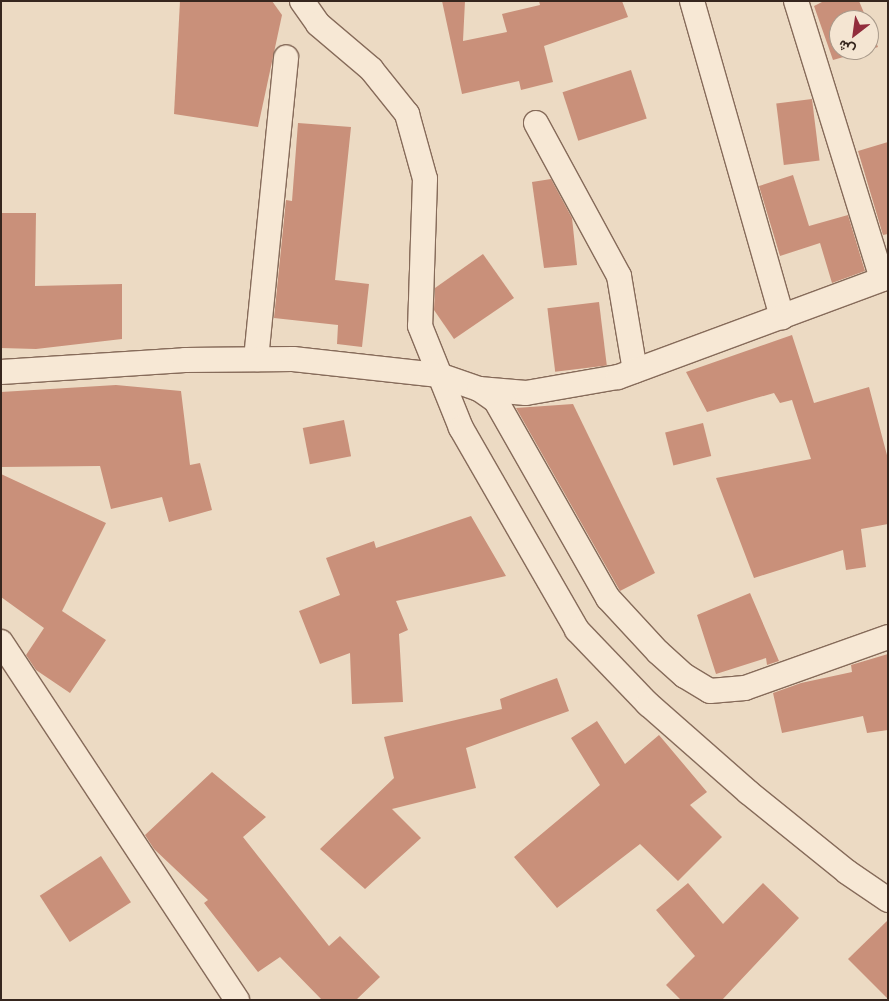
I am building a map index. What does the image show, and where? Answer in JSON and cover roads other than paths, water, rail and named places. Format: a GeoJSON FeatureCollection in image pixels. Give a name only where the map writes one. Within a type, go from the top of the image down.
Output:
{"type":"FeatureCollection","features":[{"type":"Feature","properties":{"kind":"street"},"geometry":{"type":"LineString","coordinates":[[302,1],[318,24],[371,69],[407,114],[425,179],[420,326],[462,428],[577,630],[648,704],[748,792],[847,872],[888,900]]}},
{"type":"Feature","properties":{"kind":"street"},"geometry":{"type":"LineString","coordinates":[[692,1],[782,317]]}},
{"type":"Feature","properties":{"kind":"street"},"geometry":{"type":"LineString","coordinates":[[1,372],[256,359],[293,359],[439,375],[479,389],[526,393],[578,385],[634,371],[885,278],[796,1]]}},
{"type":"Feature","properties":{"kind":"street"},"geometry":{"type":"LineString","coordinates":[[256,359],[286,57]]}},
{"type":"Feature","properties":{"kind":"street"},"geometry":{"type":"LineString","coordinates":[[536,123],[619,276],[634,371]]}},
{"type":"Feature","properties":{"kind":"street"},"geometry":{"type":"LineString","coordinates":[[479,389],[496,401],[608,598],[658,652],[685,676],[710,691],[745,688],[888,637]]}},
{"type":"Feature","properties":{"kind":"street"},"geometry":{"type":"LineString","coordinates":[[1,642],[237,1000]]}}]}
